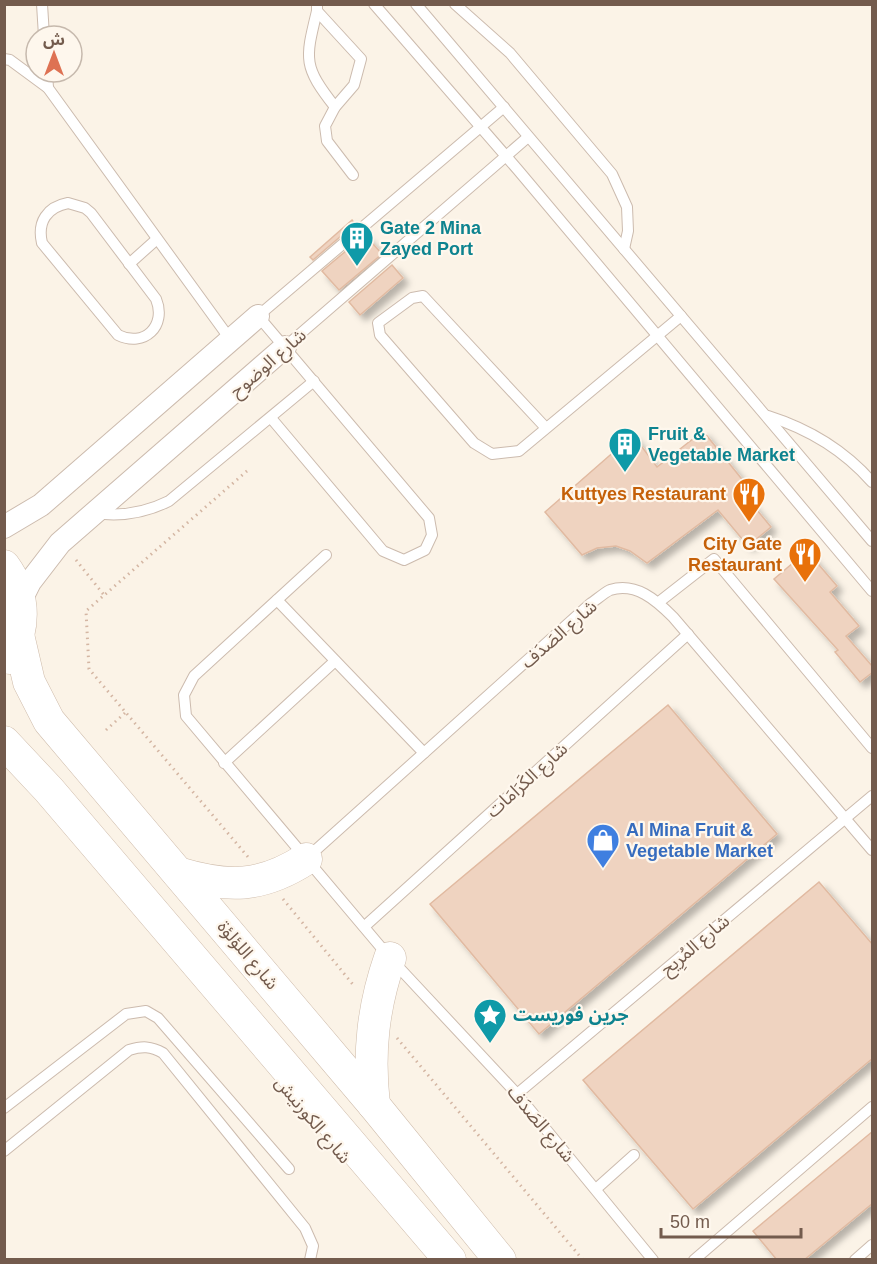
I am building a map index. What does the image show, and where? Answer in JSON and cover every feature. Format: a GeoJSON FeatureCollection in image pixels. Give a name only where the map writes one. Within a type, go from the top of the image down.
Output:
{"type":"FeatureCollection","features":[{"type":"Feature","properties":{"kind":"street"},"geometry":{"type":"LineString","coordinates":[[4,527],[41,505],[258,316]]}},
{"type":"Feature","properties":{"kind":"street","name":"شارع الوضوح"},"geometry":{"type":"LineString","coordinates":[[21,600],[30,582],[60,543],[285,347]]}},
{"type":"Feature","properties":{"kind":"street"},"geometry":{"type":"LineString","coordinates":[[4,566],[13,578],[21,600],[22,620],[19,639],[4,666]]}},
{"type":"Feature","properties":{"kind":"street","name":"شارع اللؤلؤة"},"geometry":{"type":"LineString","coordinates":[[19,639],[29,682],[50,721],[374,1105],[500,1260]]}},
{"type":"Feature","properties":{"kind":"street"},"geometry":{"type":"LineString","coordinates":[[4,742],[208,976],[450,1260]]}},
{"type":"Feature","properties":{"kind":"street"},"geometry":{"type":"LineString","coordinates":[[178,873],[211,883],[245,884],[287,871],[306,859]]}},
{"type":"Feature","properties":{"kind":"street"},"geometry":{"type":"LineString","coordinates":[[374,1105],[371,1040],[375,1011],[390,958]]}},
{"type":"Feature","properties":{"kind":"street","name":"شارع الكورنيش"},"geometry":{"type":"LineString","coordinates":[[208,976],[220,1005],[234,1025],[413,1240],[426,1260]]}},
{"type":"Feature","properties":{"kind":"lane"},"geometry":{"type":"LineString","coordinates":[[42,4],[43,24]]}},
{"type":"Feature","properties":{"kind":"lane"},"geometry":{"type":"LineString","coordinates":[[374,4],[482,127],[873,591]]}},
{"type":"Feature","properties":{"kind":"lane"},"geometry":{"type":"LineString","coordinates":[[416,4],[873,541]]}},
{"type":"Feature","properties":{"kind":"lane"},"geometry":{"type":"LineString","coordinates":[[455,4],[510,53],[615,179],[627,207],[628,231],[624,249]]}},
{"type":"Feature","properties":{"kind":"lane"},"geometry":{"type":"LineString","coordinates":[[317,8],[361,59],[354,85],[334,107],[325,126],[327,141],[353,175]]}},
{"type":"Feature","properties":{"kind":"lane"},"geometry":{"type":"LineString","coordinates":[[317,8],[308,49],[313,78],[334,107]]}},
{"type":"Feature","properties":{"kind":"lane"},"geometry":{"type":"LineString","coordinates":[[4,59],[10,60],[48,88],[230,339]]}},
{"type":"Feature","properties":{"kind":"lane"},"geometry":{"type":"LineString","coordinates":[[48,84],[48,88]]}},
{"type":"Feature","properties":{"kind":"lane"},"geometry":{"type":"LineString","coordinates":[[271,418],[383,551],[404,560],[425,550],[432,535],[429,518],[258,316],[504,107]]}},
{"type":"Feature","properties":{"kind":"lane","name":"شارع الوضوح"},"geometry":{"type":"LineString","coordinates":[[285,347],[528,136]]}},
{"type":"Feature","properties":{"kind":"lane"},"geometry":{"type":"LineString","coordinates":[[68,203],[85,208],[129,264],[156,299],[159,315],[148,336],[133,340],[117,335],[46,250],[40,236],[43,220],[52,208],[60,204],[68,203]]}},
{"type":"Feature","properties":{"kind":"lane"},"geometry":{"type":"LineString","coordinates":[[129,264],[157,239]]}},
{"type":"Feature","properties":{"kind":"lane"},"geometry":{"type":"LineString","coordinates":[[546,428],[423,296],[412,298],[378,323],[380,335],[474,443],[492,454],[519,451],[681,316]]}},
{"type":"Feature","properties":{"kind":"lane"},"geometry":{"type":"LineString","coordinates":[[95,513],[141,513],[169,501],[314,381]]}},
{"type":"Feature","properties":{"kind":"lane"},"geometry":{"type":"LineString","coordinates":[[766,415],[789,423],[831,445],[873,482]]}},
{"type":"Feature","properties":{"kind":"lane","name":"شارع الصَدَف"},"geometry":{"type":"LineString","coordinates":[[326,555],[194,676],[184,695],[184,706],[192,726],[390,958],[517,1094],[653,1260]]}},
{"type":"Feature","properties":{"kind":"lane"},"geometry":{"type":"LineString","coordinates":[[658,602],[714,559],[873,748]]}},
{"type":"Feature","properties":{"kind":"lane","name":"شارع الصَدَف"},"geometry":{"type":"LineString","coordinates":[[306,859],[590,604],[610,591],[636,589],[658,602],[688,634],[873,850]]}},
{"type":"Feature","properties":{"kind":"lane"},"geometry":{"type":"LineString","coordinates":[[277,600],[424,753]]}},
{"type":"Feature","properties":{"kind":"lane","name":"شارع الكَرَامَات"},"geometry":{"type":"LineString","coordinates":[[365,926],[688,634]]}},
{"type":"Feature","properties":{"kind":"lane"},"geometry":{"type":"LineString","coordinates":[[224,763],[335,661]]}},
{"type":"Feature","properties":{"kind":"lane","name":"شارع المُرِيح"},"geometry":{"type":"LineString","coordinates":[[517,1094],[873,796]]}},
{"type":"Feature","properties":{"kind":"lane"},"geometry":{"type":"LineString","coordinates":[[4,1108],[126,1014],[146,1011],[158,1018],[289,1169]]}},
{"type":"Feature","properties":{"kind":"lane"},"geometry":{"type":"LineString","coordinates":[[4,1151],[129,1050],[138,1047],[156,1049],[163,1053],[305,1228],[313,1246],[310,1260]]}},
{"type":"Feature","properties":{"kind":"lane"},"geometry":{"type":"LineString","coordinates":[[694,1260],[873,1107]]}},
{"type":"Feature","properties":{"kind":"lane"},"geometry":{"type":"LineString","coordinates":[[596,1189],[634,1155]]}},
{"type":"Feature","properties":{"kind":"lane"},"geometry":{"type":"LineString","coordinates":[[855,1260],[873,1245]]}},
{"type":"Feature","properties":{"kind":"path"},"geometry":{"type":"LineString","coordinates":[[76,560],[104,594]]}},
{"type":"Feature","properties":{"kind":"path"},"geometry":{"type":"LineString","coordinates":[[106,730],[125,713]]}},
{"type":"Feature","properties":{"kind":"building"},"geometry":{"type":"Polygon","coordinates":[[[352,220],[355,224],[313,260],[310,257],[352,220]]]}},
{"type":"Feature","properties":{"kind":"building"},"geometry":{"type":"Polygon","coordinates":[[[365,235],[382,254],[339,290],[322,271],[365,235]]]}},
{"type":"Feature","properties":{"kind":"building"},"geometry":{"type":"Polygon","coordinates":[[[392,265],[403,278],[360,315],[349,302],[392,265]]]}},
{"type":"Feature","properties":{"kind":"building","name":"Fruit & Vegetable Market"},"geometry":{"type":"Polygon","coordinates":[[[703,431],[749,488],[743,493],[771,527],[748,546],[718,510],[647,563],[630,551],[616,546],[597,548],[582,555],[545,512],[633,435],[657,467],[703,431]]]}},
{"type":"Feature","properties":{"kind":"building"},"geometry":{"type":"Polygon","coordinates":[[[807,551],[837,586],[830,592],[859,626],[846,636],[873,667],[873,672],[860,682],[835,652],[838,650],[774,579],[807,551]]]}},
{"type":"Feature","properties":{"kind":"building","name":"Al Mina Fruit & Vegetable Market"},"geometry":{"type":"Polygon","coordinates":[[[668,705],[777,834],[539,1034],[430,904],[668,705]]]}},
{"type":"Feature","properties":{"kind":"building"},"geometry":{"type":"Polygon","coordinates":[[[819,882],[873,945],[873,1058],[693,1209],[583,1080],[819,882]]]}},
{"type":"Feature","properties":{"kind":"building"},"geometry":{"type":"Polygon","coordinates":[[[873,1131],[873,1203],[804,1260],[777,1260],[753,1231],[873,1131]]]}},
{"type":"Feature","properties":{"kind":"place","name":"Gate 2 Mina Zayed Port"},"geometry":{"type":"Point","coordinates":[357,267]}},
{"type":"Feature","properties":{"kind":"place","name":"Fruit & Vegetable Market"},"geometry":{"type":"Point","coordinates":[625,473]}},
{"type":"Feature","properties":{"kind":"place","name":"Kuttyes Restaurant"},"geometry":{"type":"Point","coordinates":[749,523]}},
{"type":"Feature","properties":{"kind":"place","name":"City Gate Restaurant"},"geometry":{"type":"Point","coordinates":[805,583]}},
{"type":"Feature","properties":{"kind":"place","name":"Al Mina Fruit & Vegetable Market"},"geometry":{"type":"Point","coordinates":[603,869]}},
{"type":"Feature","properties":{"kind":"place","name":"جرين فوريست"},"geometry":{"type":"Point","coordinates":[490,1044]}}]}
